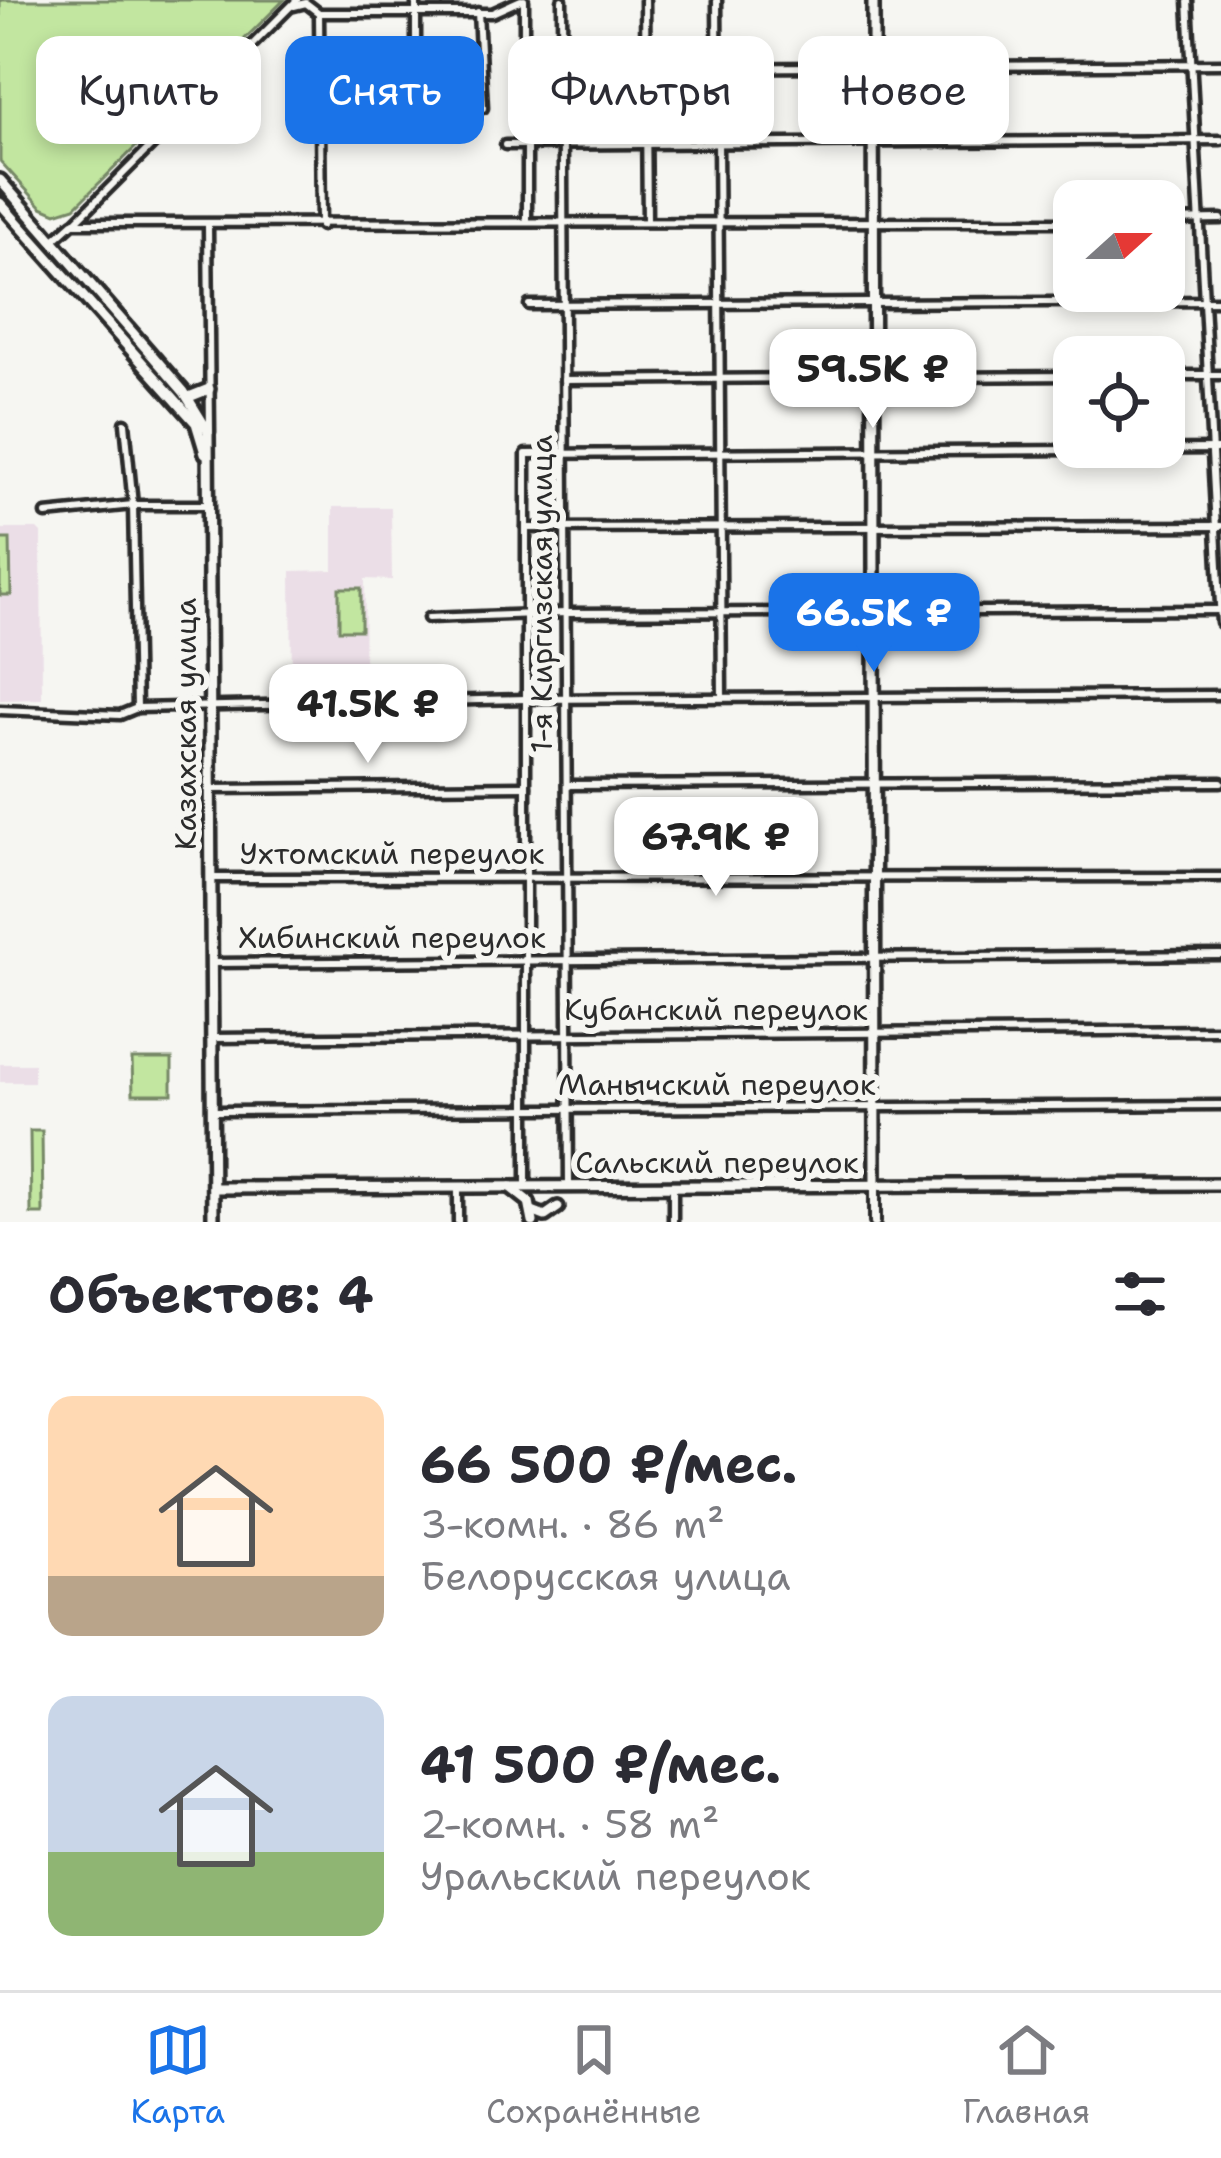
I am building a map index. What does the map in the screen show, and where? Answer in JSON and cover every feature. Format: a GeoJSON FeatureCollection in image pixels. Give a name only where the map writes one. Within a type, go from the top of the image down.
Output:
{"type":"FeatureCollection","features":[{"type":"Feature","properties":{"kind":"main road"},"geometry":{"type":"LineString","coordinates":[[873,0],[873,36]]}},
{"type":"Feature","properties":{"kind":"main road"},"geometry":{"type":"LineString","coordinates":[[873,144],[875,1186]]}},
{"type":"Feature","properties":{"kind":"main road"},"geometry":{"type":"LineString","coordinates":[[0,180],[187,395],[210,438]]}},
{"type":"Feature","properties":{"kind":"main road"},"geometry":{"type":"LineString","coordinates":[[13,194],[0,204],[196,423],[208,476]]}},
{"type":"Feature","properties":{"kind":"main road"},"geometry":{"type":"LineString","coordinates":[[87,304],[100,293]]}},
{"type":"Feature","properties":{"kind":"main road"},"geometry":{"type":"LineString","coordinates":[[187,395],[209,389]]}},
{"type":"Feature","properties":{"kind":"main road","name":"Казахская улица"},"geometry":{"type":"LineString","coordinates":[[210,438],[213,1222]]}},
{"type":"Feature","properties":{"kind":"main road","name":"Сальский переулок"},"geometry":{"type":"LineString","coordinates":[[213,1188],[1221,1184]]}},
{"type":"Feature","properties":{"kind":"main road"},"geometry":{"type":"LineString","coordinates":[[510,1187],[545,1216],[582,1189]]}},
{"type":"Feature","properties":{"kind":"main road"},"geometry":{"type":"LineString","coordinates":[[529,1204],[545,1187],[558,1205],[558,1222]]}},
{"type":"Feature","properties":{"kind":"main road"},"geometry":{"type":"LineString","coordinates":[[529,1204],[533,1222]]}},
{"type":"Feature","properties":{"kind":"street"},"geometry":{"type":"LineString","coordinates":[[54,240],[295,3],[306,3],[319,13],[416,4],[478,12],[523,0],[524,36]]}},
{"type":"Feature","properties":{"kind":"street","name":"1-я Киргизская улица"},"geometry":{"type":"LineString","coordinates":[[562,0],[563,36]]}},
{"type":"Feature","properties":{"kind":"street"},"geometry":{"type":"LineString","coordinates":[[645,0],[645,36]]}},
{"type":"Feature","properties":{"kind":"street"},"geometry":{"type":"LineString","coordinates":[[717,0],[717,36]]}},
{"type":"Feature","properties":{"kind":"street"},"geometry":{"type":"LineString","coordinates":[[1188,0],[1216,449],[1221,623]]}},
{"type":"Feature","properties":{"kind":"street"},"geometry":{"type":"LineString","coordinates":[[416,4],[416,36]]}},
{"type":"Feature","properties":{"kind":"street"},"geometry":{"type":"LineString","coordinates":[[478,12],[479,36]]}},
{"type":"Feature","properties":{"kind":"street"},"geometry":{"type":"LineString","coordinates":[[319,13],[320,36]]}},
{"type":"Feature","properties":{"kind":"street"},"geometry":{"type":"LineString","coordinates":[[1009,66],[1221,64]]}},
{"type":"Feature","properties":{"kind":"street"},"geometry":{"type":"LineString","coordinates":[[1009,140],[1221,140]]}},
{"type":"Feature","properties":{"kind":"street"},"geometry":{"type":"LineString","coordinates":[[321,226],[322,144]]}},
{"type":"Feature","properties":{"kind":"street"},"geometry":{"type":"LineString","coordinates":[[506,145],[527,144],[527,221]]}},
{"type":"Feature","properties":{"kind":"street","name":"1-я Киргизская улица"},"geometry":{"type":"LineString","coordinates":[[563,144],[569,1188]]}},
{"type":"Feature","properties":{"kind":"street"},"geometry":{"type":"LineString","coordinates":[[646,144],[647,221]]}},
{"type":"Feature","properties":{"kind":"street"},"geometry":{"type":"LineString","coordinates":[[717,144],[722,697]]}},
{"type":"Feature","properties":{"kind":"street"},"geometry":{"type":"LineString","coordinates":[[1185,219],[1221,219]]}},
{"type":"Feature","properties":{"kind":"street"},"geometry":{"type":"LineString","coordinates":[[73,224],[1053,222]]}},
{"type":"Feature","properties":{"kind":"street","name":"Казахская улица"},"geometry":{"type":"LineString","coordinates":[[208,226],[210,438]]}},
{"type":"Feature","properties":{"kind":"street"},"geometry":{"type":"LineString","coordinates":[[529,305],[1221,301]]}},
{"type":"Feature","properties":{"kind":"street"},"geometry":{"type":"LineString","coordinates":[[1185,375],[1221,374]]}},
{"type":"Feature","properties":{"kind":"street"},"geometry":{"type":"LineString","coordinates":[[564,380],[1053,376]]}},
{"type":"Feature","properties":{"kind":"street"},"geometry":{"type":"LineString","coordinates":[[125,423],[133,505],[136,708]]}},
{"type":"Feature","properties":{"kind":"street"},"geometry":{"type":"LineString","coordinates":[[526,1188],[526,454],[1216,449]]}},
{"type":"Feature","properties":{"kind":"street"},"geometry":{"type":"LineString","coordinates":[[46,514],[133,505],[209,505]]}},
{"type":"Feature","properties":{"kind":"street"},"geometry":{"type":"LineString","coordinates":[[526,528],[1218,526]]}},
{"type":"Feature","properties":{"kind":"street"},"geometry":{"type":"LineString","coordinates":[[428,619],[721,611],[1221,610]]}},
{"type":"Feature","properties":{"kind":"street"},"geometry":{"type":"LineString","coordinates":[[0,710],[99,715],[136,708],[526,699],[1221,695]]}},
{"type":"Feature","properties":{"kind":"street"},"geometry":{"type":"LineString","coordinates":[[567,785],[1221,782]]}},
{"type":"Feature","properties":{"kind":"street"},"geometry":{"type":"LineString","coordinates":[[211,789],[526,786]]}},
{"type":"Feature","properties":{"kind":"street","name":"Ухтомский переулок"},"geometry":{"type":"LineString","coordinates":[[211,878],[1221,877]]}},
{"type":"Feature","properties":{"kind":"street","name":"Хибинский переулок"},"geometry":{"type":"LineString","coordinates":[[212,963],[1221,955]]}},
{"type":"Feature","properties":{"kind":"street","name":"Кубанский переулок"},"geometry":{"type":"LineString","coordinates":[[212,1038],[1221,1030]]}},
{"type":"Feature","properties":{"kind":"street","name":"Манычский переулок"},"geometry":{"type":"LineString","coordinates":[[212,1111],[1221,1106]]}},
{"type":"Feature","properties":{"kind":"street"},"geometry":{"type":"LineString","coordinates":[[875,1186],[875,1222]]}},
{"type":"Feature","properties":{"kind":"street"},"geometry":{"type":"LineString","coordinates":[[458,1187],[458,1222]]}},
{"type":"Feature","properties":{"kind":"street"},"geometry":{"type":"LineString","coordinates":[[673,1187],[673,1222]]}},
{"type":"Feature","properties":{"kind":"shaded area"},"geometry":{"type":"Polygon","coordinates":[[[333,507],[391,507],[392,580],[365,579],[364,687],[292,689],[291,571],[333,570],[333,507]]]}},
{"type":"Feature","properties":{"kind":"shaded area"},"geometry":{"type":"Polygon","coordinates":[[[0,529],[41,533],[42,699],[0,700],[0,529]]]}},
{"type":"Feature","properties":{"kind":"shaded area"},"geometry":{"type":"Polygon","coordinates":[[[0,1064],[34,1064],[34,1082],[0,1082],[0,1064]]]}},
{"type":"Feature","properties":{"kind":"green space"},"geometry":{"type":"Polygon","coordinates":[[[0,0],[284,0],[248,36],[36,36],[36,144],[139,144],[75,207],[56,213],[42,207],[0,161],[0,0]]]}},
{"type":"Feature","properties":{"kind":"green space"},"geometry":{"type":"Polygon","coordinates":[[[0,539],[10,539],[11,595],[0,595],[0,539]]]}},
{"type":"Feature","properties":{"kind":"green space"},"geometry":{"type":"Polygon","coordinates":[[[339,588],[361,588],[361,630],[339,630],[339,588]]]}},
{"type":"Feature","properties":{"kind":"green space"},"geometry":{"type":"Polygon","coordinates":[[[132,1059],[172,1059],[172,1094],[133,1094],[132,1059]]]}},
{"type":"Feature","properties":{"kind":"green space"},"geometry":{"type":"Polygon","coordinates":[[[30,1131],[42,1131],[43,1214],[31,1214],[30,1131]]]}}]}
